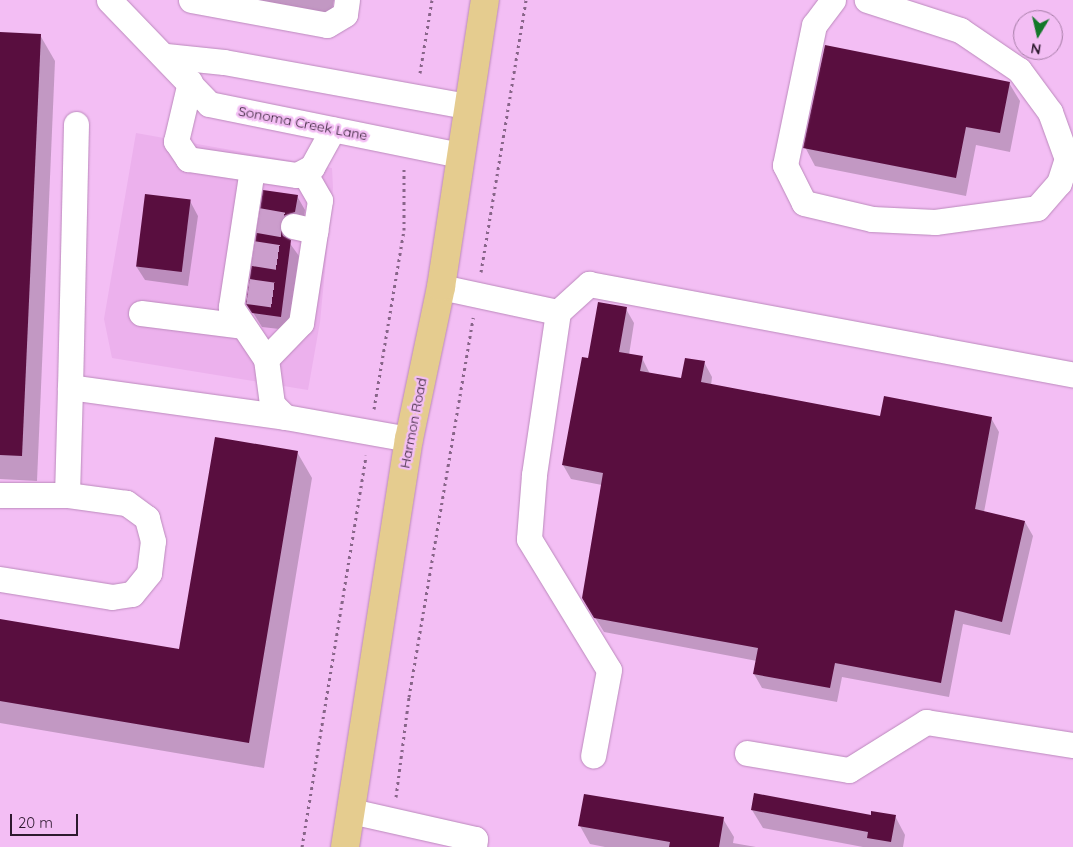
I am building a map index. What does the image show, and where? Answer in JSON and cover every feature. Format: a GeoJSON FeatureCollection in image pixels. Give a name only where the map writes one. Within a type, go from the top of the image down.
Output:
{"type":"FeatureCollection","features":[{"type":"Feature","properties":{"kind":"main road","name":"Harmon Road"},"geometry":{"type":"LineString","coordinates":[[345,847],[409,439],[441,287],[467,106],[485,0]]}},
{"type":"Feature","properties":{"kind":"street","name":"Sonoma Creek Lane"},"geometry":{"type":"LineString","coordinates":[[109,0],[166,56],[209,104],[460,155]]}},
{"type":"Feature","properties":{"kind":"street"},"geometry":{"type":"LineString","coordinates":[[191,0],[327,25],[345,14],[347,0]]}},
{"type":"Feature","properties":{"kind":"street"},"geometry":{"type":"LineString","coordinates":[[833,0],[814,25],[785,165],[804,204],[872,219],[935,222],[1037,208],[1059,182],[1067,159],[1050,112],[1019,70],[960,30],[867,0]]}},
{"type":"Feature","properties":{"kind":"street"},"geometry":{"type":"LineString","coordinates":[[166,56],[224,62],[467,106]]}},
{"type":"Feature","properties":{"kind":"street"},"geometry":{"type":"LineString","coordinates":[[190,82],[176,141],[188,158],[297,175],[312,167],[334,129]]}},
{"type":"Feature","properties":{"kind":"street"},"geometry":{"type":"LineString","coordinates":[[67,495],[76,124]]}},
{"type":"Feature","properties":{"kind":"street"},"geometry":{"type":"LineString","coordinates":[[252,169],[251,220],[241,289],[231,306],[242,326],[266,359],[272,404],[285,417]]}},
{"type":"Feature","properties":{"kind":"street"},"geometry":{"type":"LineString","coordinates":[[266,359],[301,323],[294,298],[304,228],[320,200],[304,172]]}},
{"type":"Feature","properties":{"kind":"street"},"geometry":{"type":"LineString","coordinates":[[593,756],[609,670],[529,539],[534,475],[558,312],[589,284],[1073,375]]}},
{"type":"Feature","properties":{"kind":"street"},"geometry":{"type":"LineString","coordinates":[[441,287],[558,312]]}},
{"type":"Feature","properties":{"kind":"street"},"geometry":{"type":"LineString","coordinates":[[142,313],[242,326]]}},
{"type":"Feature","properties":{"kind":"street"},"geometry":{"type":"LineString","coordinates":[[70,387],[285,417],[409,439]]}},
{"type":"Feature","properties":{"kind":"street"},"geometry":{"type":"LineString","coordinates":[[0,495],[67,495],[126,503],[147,518],[153,541],[148,573],[132,594],[112,597],[0,579]]}},
{"type":"Feature","properties":{"kind":"street"},"geometry":{"type":"LineString","coordinates":[[747,753],[849,770],[926,722],[1073,745]]}},
{"type":"Feature","properties":{"kind":"street"},"geometry":{"type":"LineString","coordinates":[[351,811],[475,839],[474,847]]}},
{"type":"Feature","properties":{"kind":"path"},"geometry":{"type":"LineString","coordinates":[[392,819],[526,0]]}},
{"type":"Feature","properties":{"kind":"shaded area"},"geometry":{"type":"Polygon","coordinates":[[[136,133],[332,168],[333,188],[320,322],[308,390],[112,358],[104,319],[136,133]]]}},
{"type":"Feature","properties":{"kind":"building"},"geometry":{"type":"Polygon","coordinates":[[[0,32],[41,34],[22,456],[0,455],[0,32]]]}},
{"type":"Feature","properties":{"kind":"building"},"geometry":{"type":"Polygon","coordinates":[[[825,45],[1010,82],[1000,133],[966,127],[956,178],[803,148],[825,45]]]}},
{"type":"Feature","properties":{"kind":"building"},"geometry":{"type":"Polygon","coordinates":[[[263,190],[298,195],[295,212],[283,216],[279,223],[283,236],[291,240],[281,317],[252,313],[246,304],[263,190]]]}},
{"type":"Feature","properties":{"kind":"building"},"geometry":{"type":"Polygon","coordinates":[[[145,194],[191,200],[182,272],[136,266],[145,194]]]}},
{"type":"Feature","properties":{"kind":"building"},"geometry":{"type":"Polygon","coordinates":[[[598,302],[627,307],[619,352],[643,356],[640,371],[681,378],[685,358],[705,361],[701,382],[880,416],[884,396],[992,417],[975,509],[1025,521],[1002,622],[955,610],[941,683],[835,663],[830,688],[753,674],[758,648],[594,618],[582,598],[603,473],[562,465],[582,357],[588,358],[598,302]]]}},
{"type":"Feature","properties":{"kind":"building"},"geometry":{"type":"Polygon","coordinates":[[[215,437],[298,451],[249,743],[0,701],[0,619],[179,649],[215,437]]]}},
{"type":"Feature","properties":{"kind":"building"},"geometry":{"type":"Polygon","coordinates":[[[754,793],[871,815],[871,811],[896,815],[891,842],[867,838],[868,832],[751,810],[754,793]]]}},
{"type":"Feature","properties":{"kind":"building"},"geometry":{"type":"Polygon","coordinates":[[[584,794],[724,817],[719,847],[669,847],[670,842],[578,826],[584,794]]]}},
{"type":"Feature","properties":{"kind":"tunnel"},"geometry":{"type":"LineString","coordinates":[[258,220],[293,226]]}},
{"type":"Feature","properties":{"kind":"tunnel"},"geometry":{"type":"LineString","coordinates":[[253,253],[289,259]]}},
{"type":"Feature","properties":{"kind":"tunnel"},"geometry":{"type":"LineString","coordinates":[[248,291],[283,296]]}}]}
